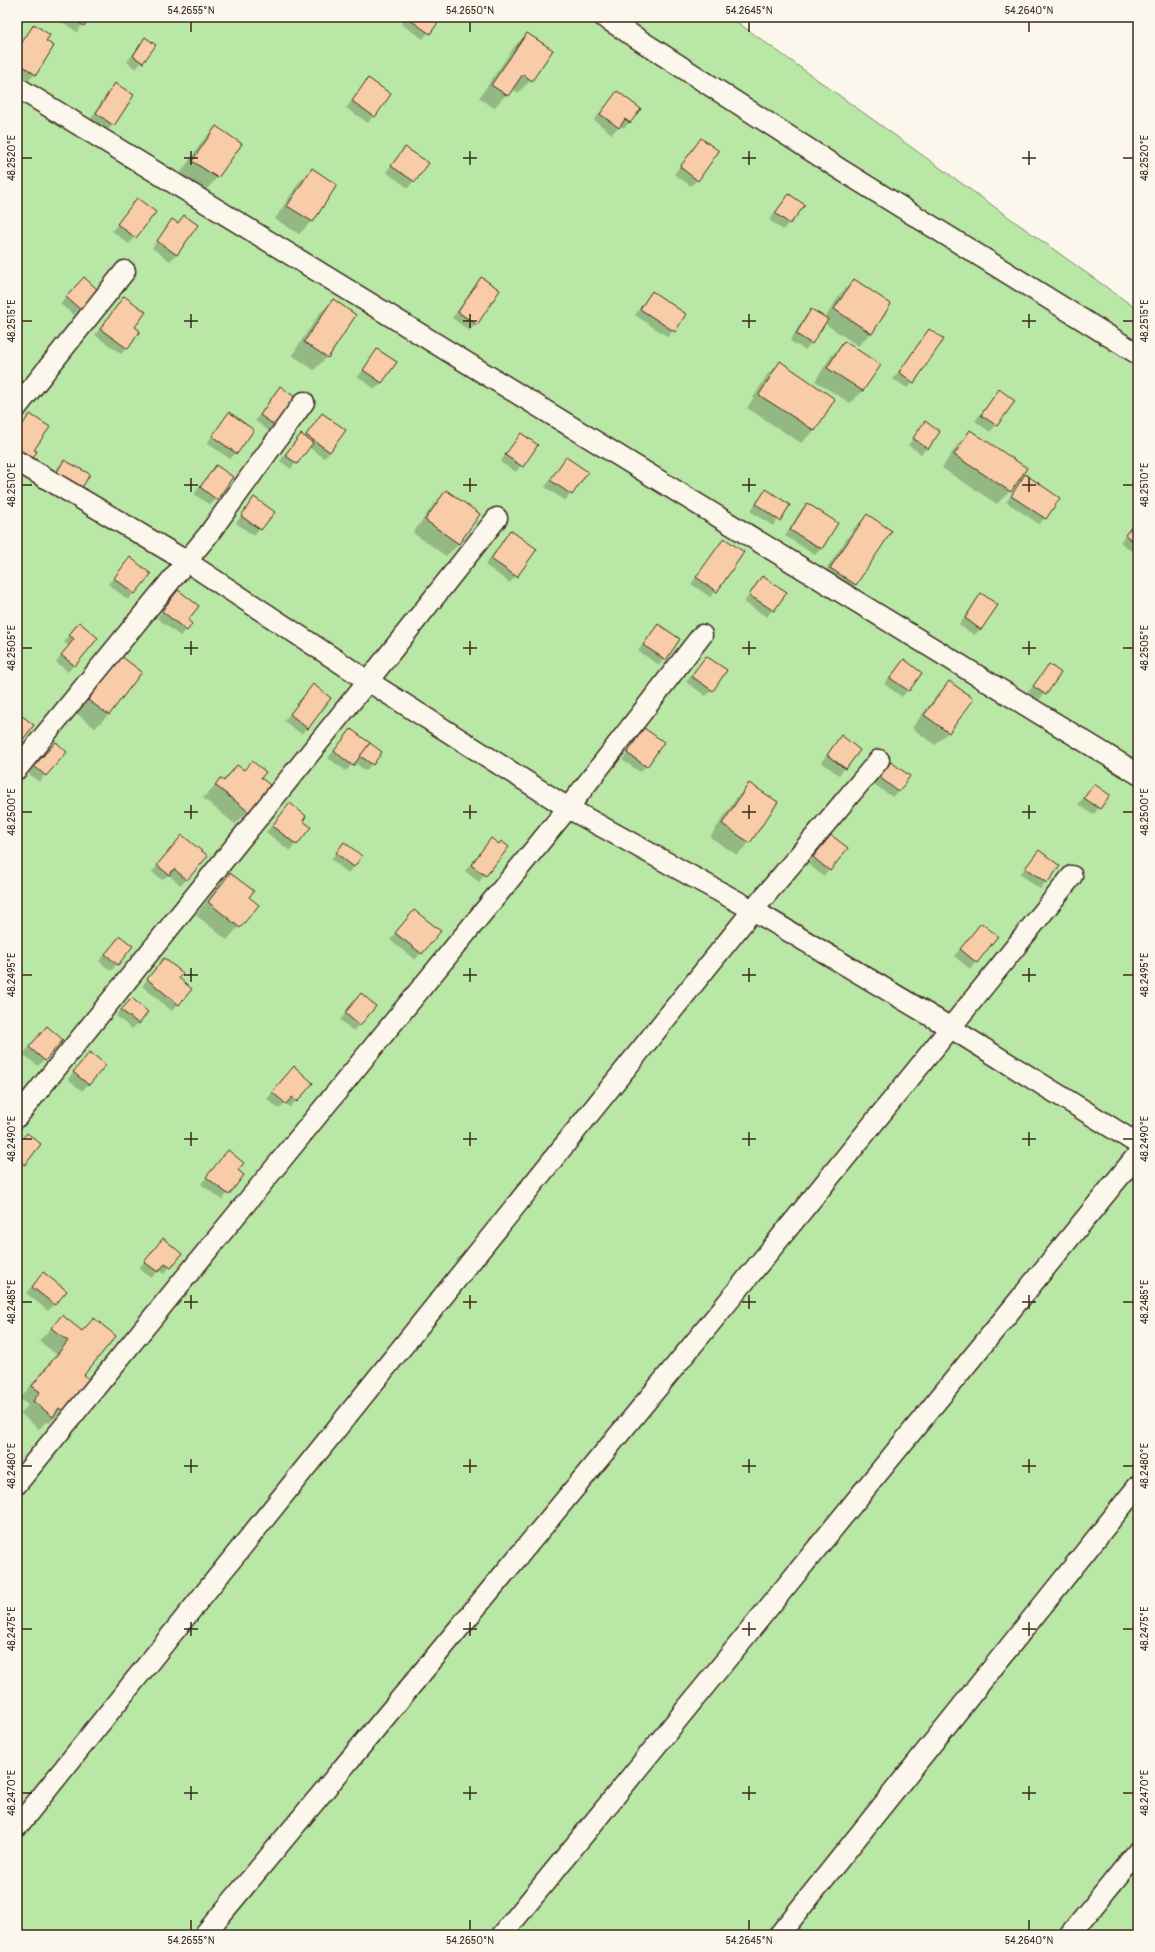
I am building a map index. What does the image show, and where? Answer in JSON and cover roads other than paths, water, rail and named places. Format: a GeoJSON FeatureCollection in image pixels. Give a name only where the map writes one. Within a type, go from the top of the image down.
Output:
{"type":"FeatureCollection","features":[{"type":"Feature","properties":{"kind":"lane"},"geometry":{"type":"LineString","coordinates":[[604,17],[838,168],[1138,354]]}},
{"type":"Feature","properties":{"kind":"lane"},"geometry":{"type":"LineString","coordinates":[[17,87],[1138,774]]}},
{"type":"Feature","properties":{"kind":"lane"},"geometry":{"type":"LineString","coordinates":[[17,407],[125,271]]}},
{"type":"Feature","properties":{"kind":"lane"},"geometry":{"type":"LineString","coordinates":[[17,769],[208,535],[304,402]]}},
{"type":"Feature","properties":{"kind":"lane"},"geometry":{"type":"LineString","coordinates":[[17,462],[186,561],[368,681],[568,808],[753,910],[951,1028],[1138,1144]]}},
{"type":"Feature","properties":{"kind":"lane"},"geometry":{"type":"LineString","coordinates":[[17,1117],[368,681],[497,518]]}},
{"type":"Feature","properties":{"kind":"lane"},"geometry":{"type":"LineString","coordinates":[[17,1484],[568,808],[702,635]]}},
{"type":"Feature","properties":{"kind":"lane"},"geometry":{"type":"LineString","coordinates":[[17,1827],[753,910],[878,760]]}},
{"type":"Feature","properties":{"kind":"lane"},"geometry":{"type":"LineString","coordinates":[[204,1935],[500,1579],[951,1028],[1072,876]]}},
{"type":"Feature","properties":{"kind":"lane"},"geometry":{"type":"LineString","coordinates":[[502,1935],[1138,1154]]}},
{"type":"Feature","properties":{"kind":"lane"},"geometry":{"type":"LineString","coordinates":[[779,1935],[1138,1486]]}},
{"type":"Feature","properties":{"kind":"lane"},"geometry":{"type":"LineString","coordinates":[[1070,1935],[1138,1851]]}}]}
